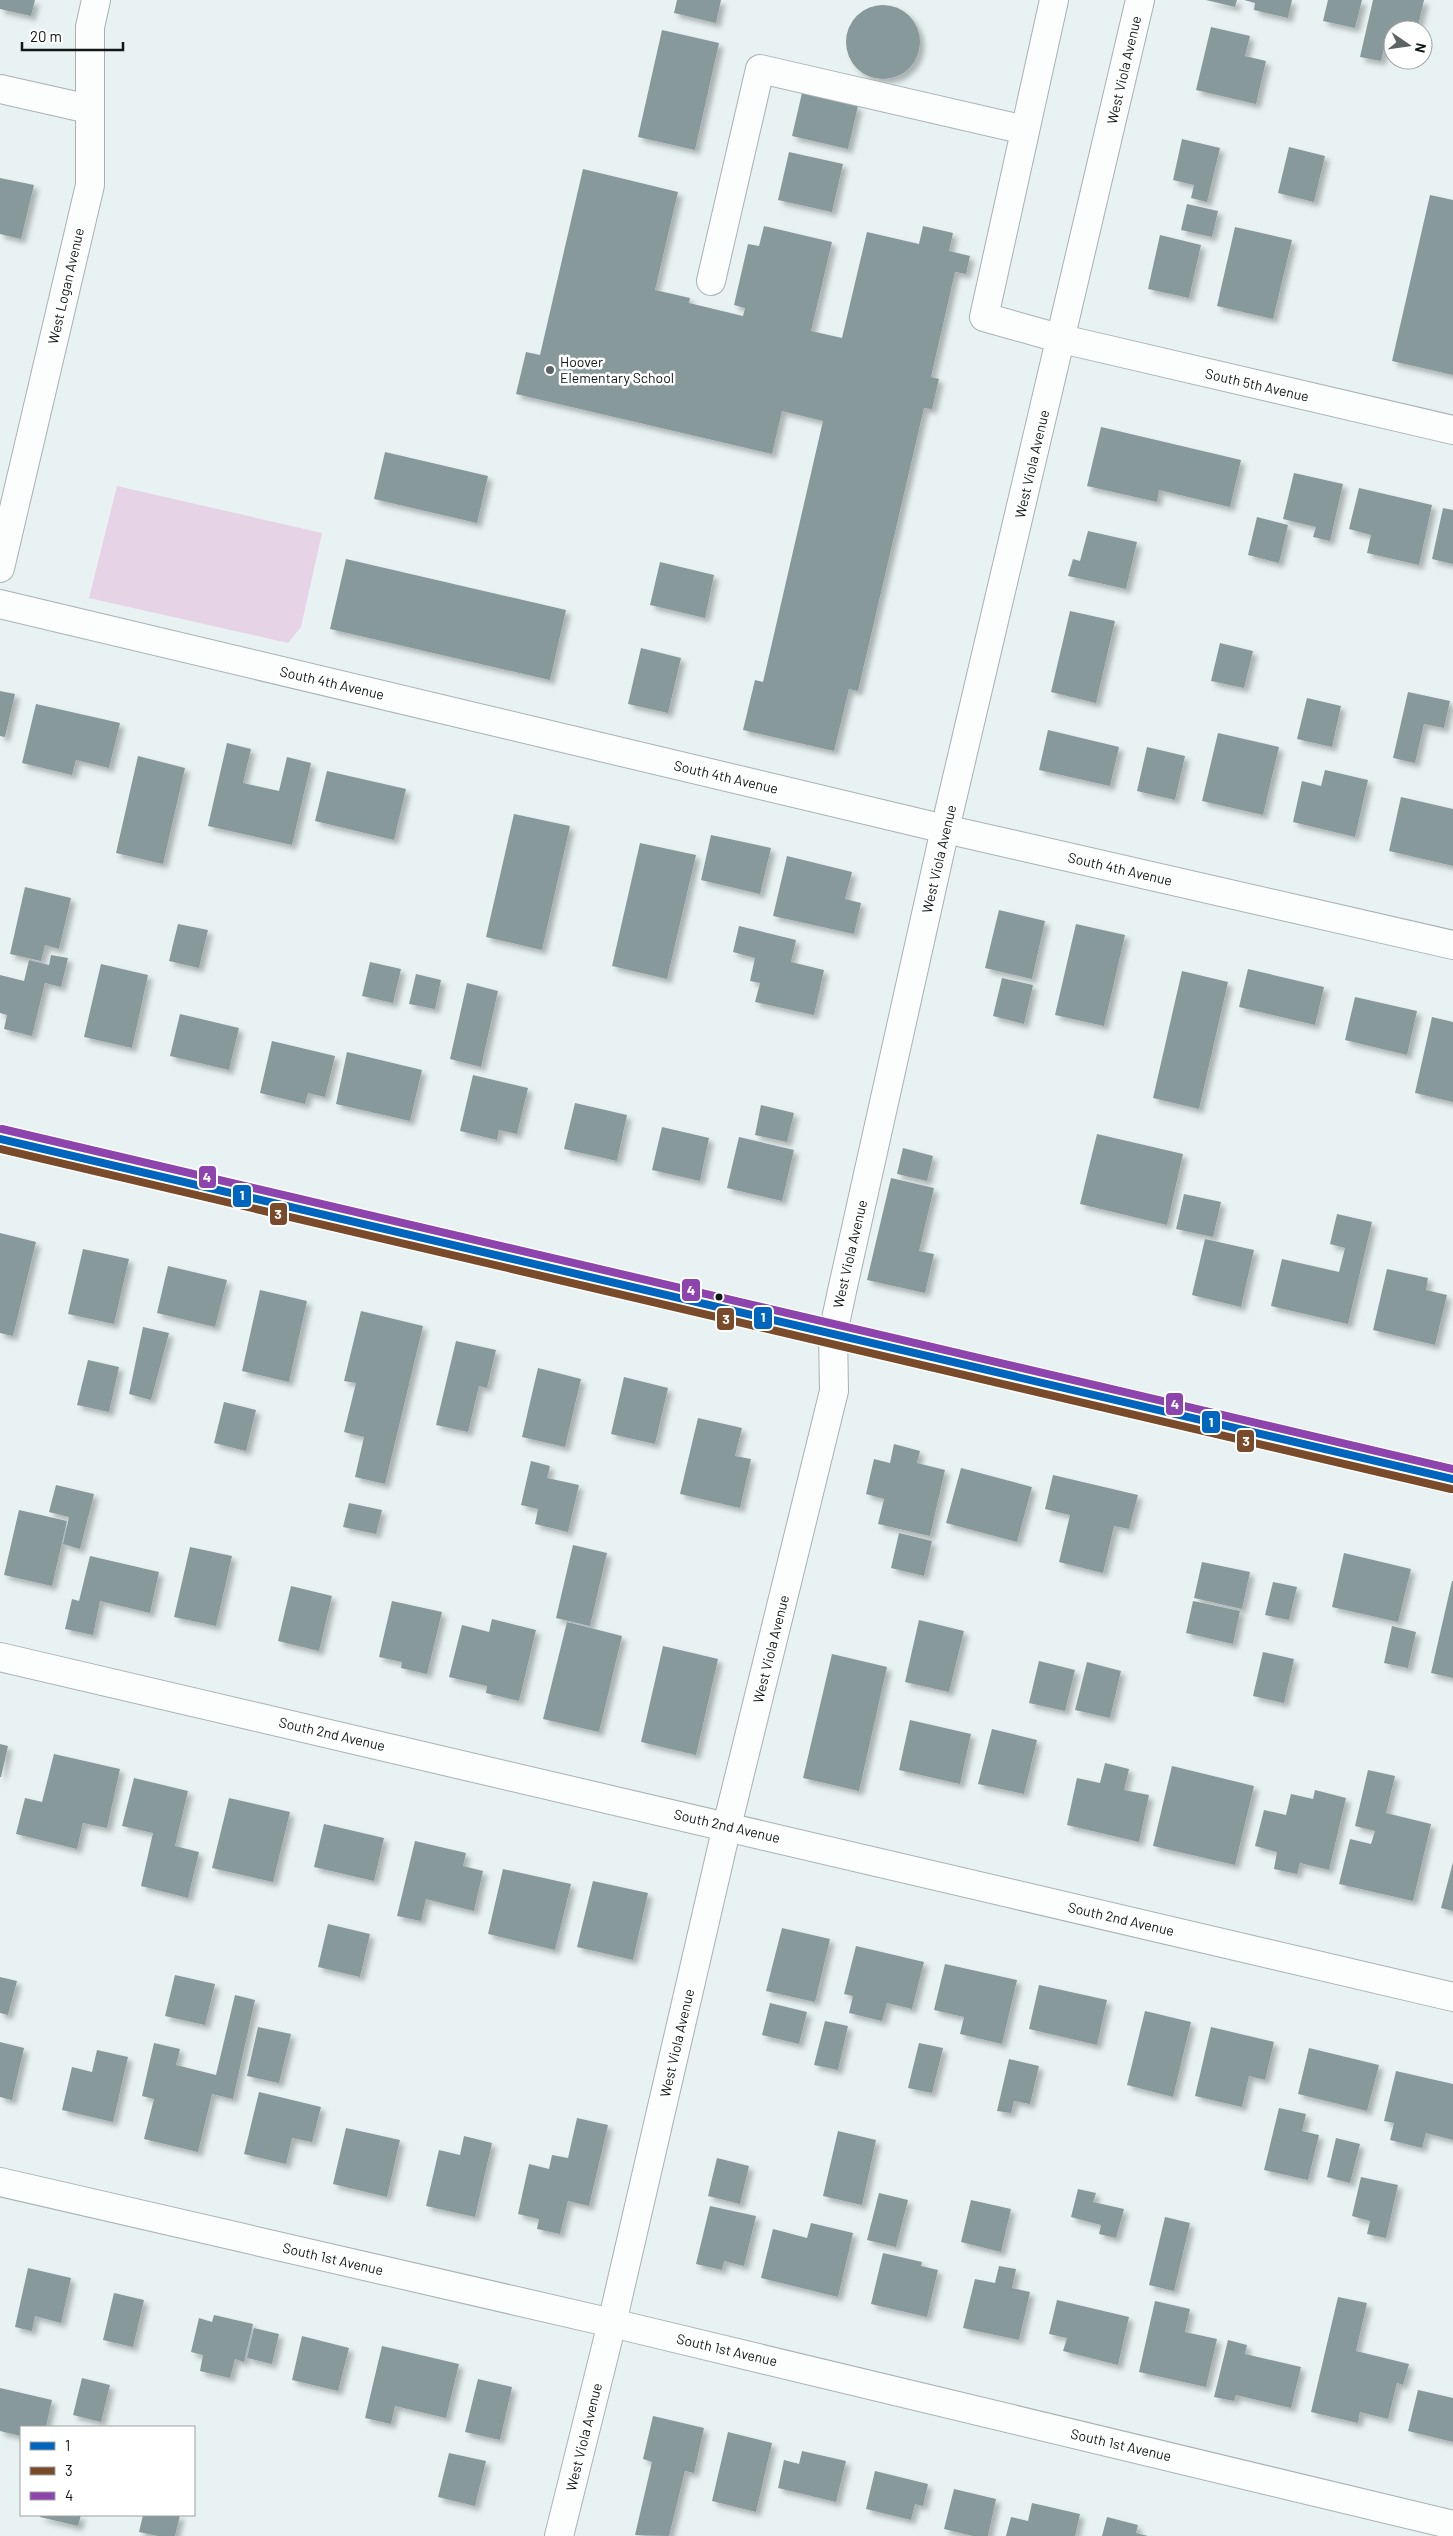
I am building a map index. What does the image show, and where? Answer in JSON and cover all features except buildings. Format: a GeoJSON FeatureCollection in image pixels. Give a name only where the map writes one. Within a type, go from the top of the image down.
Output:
{"type":"FeatureCollection","features":[{"type":"Feature","properties":{"kind":"street","name":"West Logan Avenue"},"geometry":{"type":"LineString","coordinates":[[0,568],[90,185],[88,110],[90,27],[96,0]]}},
{"type":"Feature","properties":{"kind":"street"},"geometry":{"type":"LineString","coordinates":[[712,282],[760,69],[1025,130],[1054,0]]}},
{"type":"Feature","properties":{"kind":"street","name":"West Viola Avenue"},"geometry":{"type":"LineString","coordinates":[[559,2536],[612,2323],[727,1826],[834,1391],[833,1333],[945,829],[1062,339],[1140,0]]}},
{"type":"Feature","properties":{"kind":"street"},"geometry":{"type":"LineString","coordinates":[[0,89],[88,110]]}},
{"type":"Feature","properties":{"kind":"street","name":"South 5th Avenue"},"geometry":{"type":"LineString","coordinates":[[1025,130],[984,317],[1062,339],[1453,430]]}},
{"type":"Feature","properties":{"kind":"street","name":"South 4th Avenue"},"geometry":{"type":"LineString","coordinates":[[0,604],[945,829],[1453,946]]}},
{"type":"Feature","properties":{"kind":"street"},"geometry":{"type":"LineString","coordinates":[[0,1139],[1453,1480]]}},
{"type":"Feature","properties":{"kind":"street","name":"South 2nd Avenue"},"geometry":{"type":"LineString","coordinates":[[0,1657],[1453,1996]]}},
{"type":"Feature","properties":{"kind":"street","name":"South 1st Avenue"},"geometry":{"type":"LineString","coordinates":[[0,2182],[612,2323],[1453,2524]]}},
{"type":"Feature","properties":{"kind":"shaded area"},"geometry":{"type":"Polygon","coordinates":[[[117,486],[322,533],[301,627],[288,643],[89,598],[117,486]]]}},
{"type":"Feature","properties":{"kind":"transit line","name":"4"},"geometry":{"type":"LineString","coordinates":[[2,1129],[1453,1469]]}},
{"type":"Feature","properties":{"kind":"transit line","name":"1"},"geometry":{"type":"LineString","coordinates":[[0,1139],[1453,1479]]}},
{"type":"Feature","properties":{"kind":"transit line","name":"3"},"geometry":{"type":"LineString","coordinates":[[0,1149],[1451,1489]]}},
{"type":"Feature","properties":{"kind":"place","name":"Hoover Elementary School"},"geometry":{"type":"Point","coordinates":[550,370]}}]}
